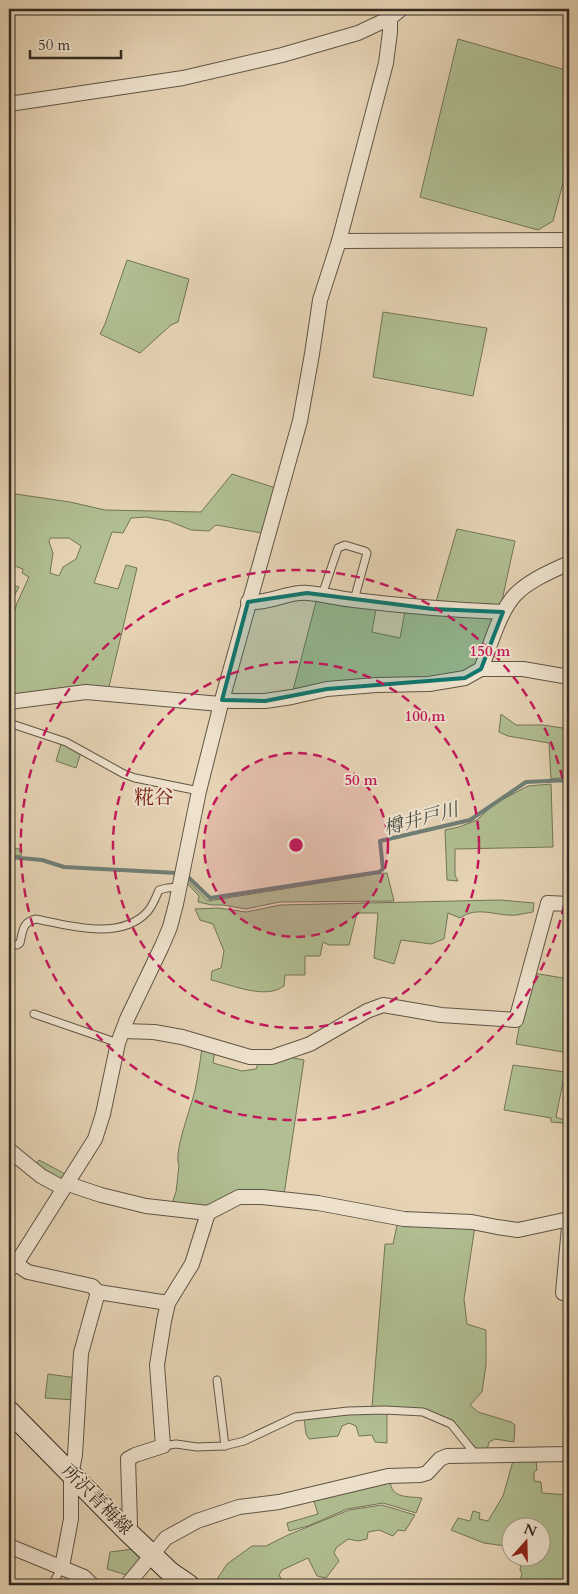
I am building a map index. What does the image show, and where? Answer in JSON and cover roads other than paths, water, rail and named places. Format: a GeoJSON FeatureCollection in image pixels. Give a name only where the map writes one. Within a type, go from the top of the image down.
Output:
{"type":"FeatureCollection","features":[{"type":"Feature","properties":{"kind":"main road","name":"所沢青梅線"},"geometry":{"type":"LineString","coordinates":[[9,1411],[127,1531],[170,1572],[189,1585]]}},
{"type":"Feature","properties":{"kind":"street"},"geometry":{"type":"LineString","coordinates":[[9,104],[183,78],[282,55],[364,30],[395,13]]}},
{"type":"Feature","properties":{"kind":"street"},"geometry":{"type":"LineString","coordinates":[[168,1303],[98,1292],[92,1286],[12,1267],[66,1186],[94,1139],[99,1127],[127,1018],[170,927],[199,791],[221,702],[248,602],[293,451],[306,393],[320,300],[339,241],[386,63],[390,32],[395,13]]}},
{"type":"Feature","properties":{"kind":"street"},"geometry":{"type":"LineString","coordinates":[[339,241],[569,240]]}},
{"type":"Feature","properties":{"kind":"street"},"geometry":{"type":"LineString","coordinates":[[481,669],[503,612],[518,592],[540,577],[569,563]]}},
{"type":"Feature","properties":{"kind":"street"},"geometry":{"type":"LineString","coordinates":[[248,602],[257,603],[294,594],[307,593],[434,609],[503,612]]}},
{"type":"Feature","properties":{"kind":"street"},"geometry":{"type":"LineString","coordinates":[[9,702],[86,692],[221,702],[265,701],[327,689],[376,685],[429,684],[465,678],[481,669],[523,669],[569,677]]}},
{"type":"Feature","properties":{"kind":"street"},"geometry":{"type":"LineString","coordinates":[[121,1037],[154,1032],[182,1037],[250,1057],[261,1058],[279,1055],[310,1044],[367,1011],[383,1005],[441,1015],[516,1020],[548,903],[569,904]]}},
{"type":"Feature","properties":{"kind":"street"},"geometry":{"type":"LineString","coordinates":[[9,1150],[41,1176],[66,1186],[146,1206],[208,1213],[239,1197],[262,1197],[318,1203],[404,1219],[472,1222],[518,1230],[569,1219]]}},
{"type":"Feature","properties":{"kind":"street"},"geometry":{"type":"LineString","coordinates":[[127,1531],[130,1524],[128,1459],[135,1454],[163,1446],[157,1365],[168,1303],[192,1264],[208,1213]]}},
{"type":"Feature","properties":{"kind":"street"},"geometry":{"type":"LineString","coordinates":[[569,1227],[564,1293],[569,1294]]}},
{"type":"Feature","properties":{"kind":"street"},"geometry":{"type":"LineString","coordinates":[[62,1568],[71,1518],[71,1475],[75,1455],[81,1352],[98,1292]]}},
{"type":"Feature","properties":{"kind":"street"},"geometry":{"type":"LineString","coordinates":[[127,1585],[166,1538],[197,1521],[239,1507],[280,1502],[388,1476],[420,1475],[427,1473],[440,1459],[460,1455],[569,1454]]}},
{"type":"Feature","properties":{"kind":"street"},"geometry":{"type":"LineString","coordinates":[[9,1546],[84,1577],[92,1585]]}},
{"type":"Feature","properties":{"kind":"lane"},"geometry":{"type":"LineString","coordinates":[[322,595],[338,548],[345,545],[365,551],[367,554],[354,600]]}},
{"type":"Feature","properties":{"kind":"lane"},"geometry":{"type":"LineString","coordinates":[[9,724],[66,742],[124,774],[135,778],[199,791]]}},
{"type":"Feature","properties":{"kind":"lane"},"geometry":{"type":"LineString","coordinates":[[9,944],[20,944],[25,924],[36,919],[101,930],[120,927],[147,912],[159,890],[179,888]]}},
{"type":"Feature","properties":{"kind":"lane"},"geometry":{"type":"LineString","coordinates":[[34,1014],[121,1037]]}},
{"type":"Feature","properties":{"kind":"lane"},"geometry":{"type":"LineString","coordinates":[[217,1380],[225,1446]]}},
{"type":"Feature","properties":{"kind":"lane"},"geometry":{"type":"LineString","coordinates":[[163,1446],[176,1444],[198,1447],[225,1446],[244,1441],[280,1422],[294,1417],[348,1411],[423,1412],[451,1424],[476,1456]]}},
{"type":"Feature","properties":{"kind":"lane"},"geometry":{"type":"LineString","coordinates":[[52,1585],[62,1568]]}},
{"type":"Feature","properties":{"kind":"waterway","name":"樽井戸川"},"geometry":{"type":"LineString","coordinates":[[187,876],[210,898],[379,872],[383,869],[380,841],[470,820],[526,782],[569,780]]}},
{"type":"Feature","properties":{"kind":"waterway","name":"樽井戸川"},"geometry":{"type":"LineString","coordinates":[[9,857],[42,860],[64,867],[177,873]]}},
{"type":"Feature","properties":{"kind":"district","name":"糀谷"},"geometry":{"type":"Point","coordinates":[154,797]}}]}
